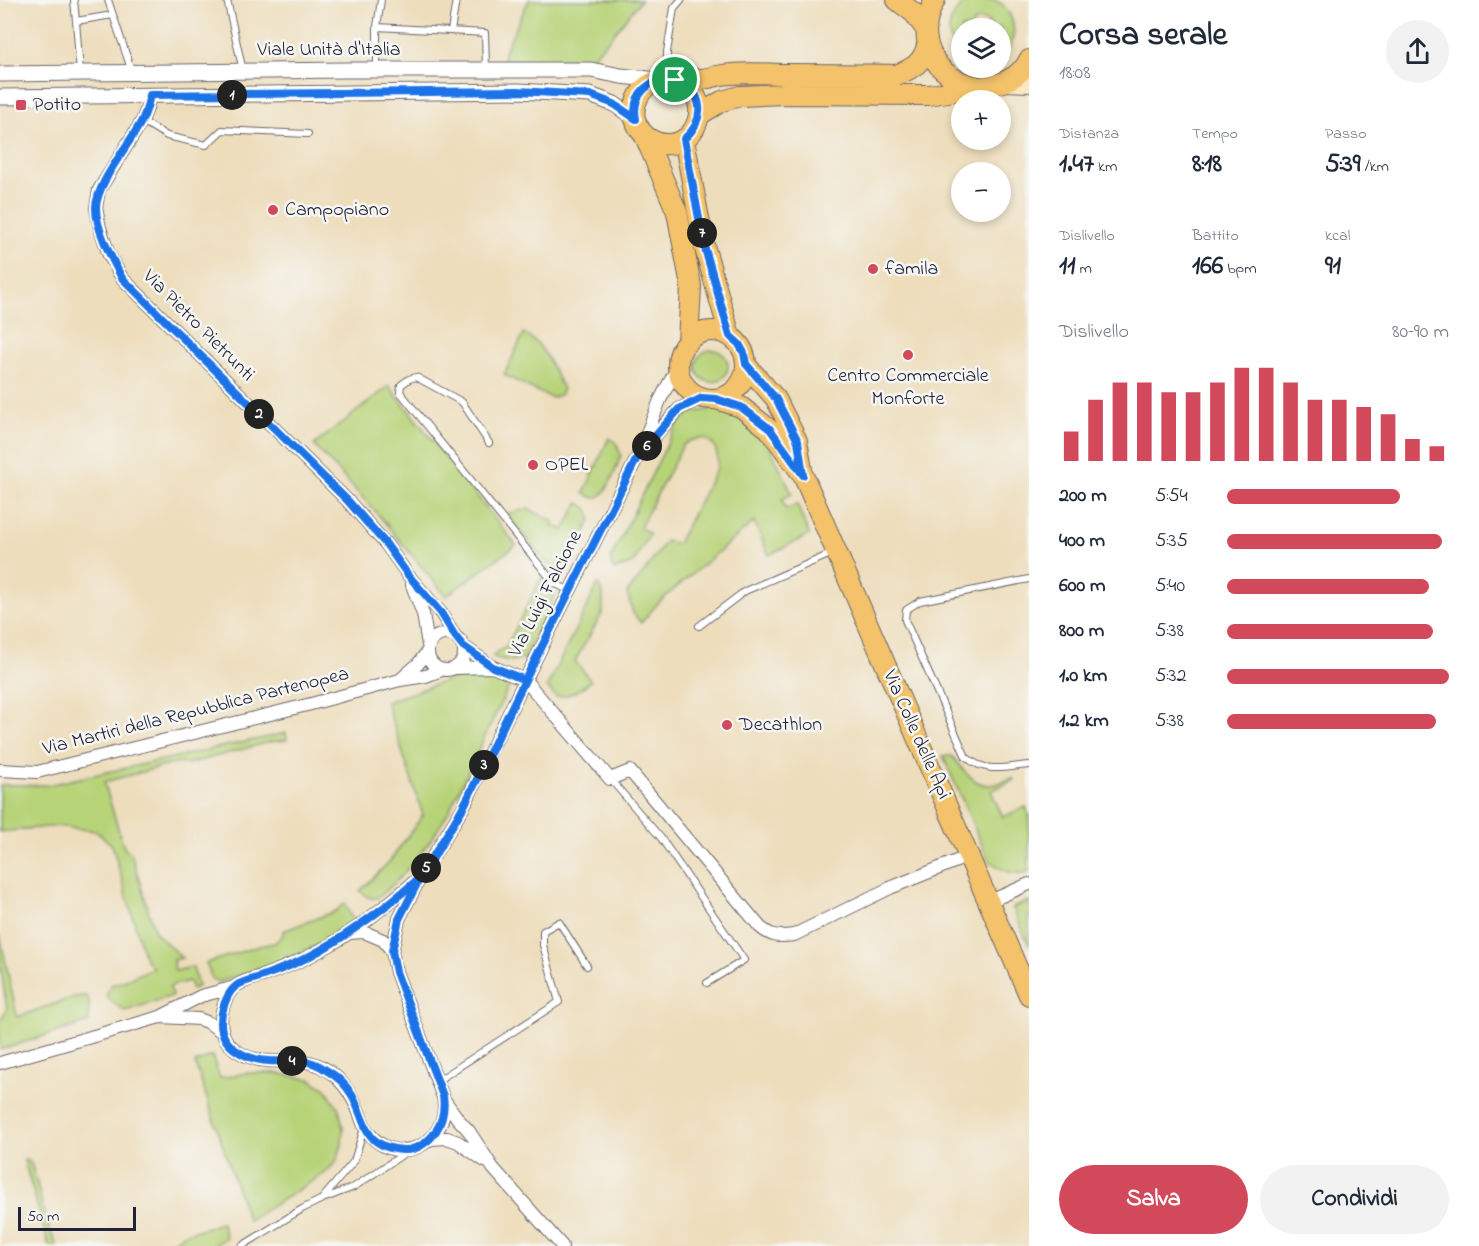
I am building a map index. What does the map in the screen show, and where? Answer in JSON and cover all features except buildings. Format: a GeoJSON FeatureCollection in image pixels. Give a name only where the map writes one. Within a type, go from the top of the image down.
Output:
{"type":"FeatureCollection","features":[{"type":"Feature","properties":{"kind":"main road"},"geometry":{"type":"LineString","coordinates":[[897,0],[914,13],[935,62],[948,75],[964,84],[982,87]]}},
{"type":"Feature","properties":{"kind":"main road"},"geometry":{"type":"LineString","coordinates":[[688,342],[691,286],[677,212],[640,127],[635,107],[639,95],[647,86],[666,80],[700,80],[731,74],[897,75],[913,68],[925,56],[929,11],[935,0]]}},
{"type":"Feature","properties":{"kind":"main road"},"geometry":{"type":"LineString","coordinates":[[699,115],[722,101],[740,96],[929,95],[993,86],[1015,76],[1029,60]]}},
{"type":"Feature","properties":{"kind":"main road"},"geometry":{"type":"LineString","coordinates":[[640,127],[653,141],[663,144],[684,139],[697,124],[698,104],[693,93],[685,85],[666,80]]}},
{"type":"Feature","properties":{"kind":"main road"},"geometry":{"type":"LineString","coordinates":[[1004,82],[1029,82]]}},
{"type":"Feature","properties":{"kind":"main road"},"geometry":{"type":"LineString","coordinates":[[684,139],[704,245],[730,336]]}},
{"type":"Feature","properties":{"kind":"main road"},"geometry":{"type":"LineString","coordinates":[[708,332],[730,336],[739,344],[746,364],[744,377],[738,388],[728,395],[709,398],[693,393],[685,386],[678,366],[681,353],[688,342],[708,332]]}},
{"type":"Feature","properties":{"kind":"main road","name":"Via Colle delle Api"},"geometry":{"type":"LineString","coordinates":[[746,364],[776,399],[798,441],[803,475]]}},
{"type":"Feature","properties":{"kind":"main road","name":"Via Colle delle Api"},"geometry":{"type":"LineString","coordinates":[[709,398],[741,407],[770,429],[803,475],[1029,995]]}},
{"type":"Feature","properties":{"kind":"street","name":"Viale Unità d'Italia"},"geometry":{"type":"LineString","coordinates":[[0,74],[591,70],[621,76],[666,80]]}},
{"type":"Feature","properties":{"kind":"street"},"geometry":{"type":"LineString","coordinates":[[0,97],[518,91],[590,95],[614,104],[640,127]]}},
{"type":"Feature","properties":{"kind":"street","name":"Via Pietro Pietrunti"},"geometry":{"type":"LineString","coordinates":[[150,95],[142,121],[99,190],[96,208],[109,255],[122,278],[348,501],[441,613],[459,641],[493,667],[525,680]]}},
{"type":"Feature","properties":{"kind":"street","name":"Via Luigi Falcione"},"geometry":{"type":"LineString","coordinates":[[392,951],[399,919],[421,876],[463,808],[638,456],[660,400],[678,366]]}},
{"type":"Feature","properties":{"kind":"street","name":"Via Luigi Falcione"},"geometry":{"type":"LineString","coordinates":[[638,456],[679,409],[709,398]]}},
{"type":"Feature","properties":{"kind":"street","name":"Via Pietro Pietrunti"},"geometry":{"type":"LineString","coordinates":[[408,575],[423,614],[428,648]]}},
{"type":"Feature","properties":{"kind":"street"},"geometry":{"type":"LineString","coordinates":[[449,634],[459,641],[464,652],[463,659],[448,669],[431,664],[428,658],[428,648],[432,640],[437,636],[449,634]]}},
{"type":"Feature","properties":{"kind":"street","name":"Via Martiri della Repubblica Partenopea"},"geometry":{"type":"LineString","coordinates":[[400,680],[418,664],[428,648]]}},
{"type":"Feature","properties":{"kind":"street","name":"Via Pietro Pietrunti"},"geometry":{"type":"LineString","coordinates":[[448,669],[493,667]]}},
{"type":"Feature","properties":{"kind":"street","name":"Via Martiri della Repubblica Partenopea"},"geometry":{"type":"LineString","coordinates":[[0,770],[37,772],[448,669]]}},
{"type":"Feature","properties":{"kind":"street"},"geometry":{"type":"LineString","coordinates":[[525,680],[610,779],[630,771],[760,927],[770,934],[781,937],[794,935],[890,888],[969,856]]}},
{"type":"Feature","properties":{"kind":"street","name":"Via Luigi Falcione"},"geometry":{"type":"LineString","coordinates":[[160,1017],[201,996],[235,987],[245,981],[292,965],[320,951],[350,933],[421,876]]}},
{"type":"Feature","properties":{"kind":"street"},"geometry":{"type":"LineString","coordinates":[[988,902],[1029,884]]}},
{"type":"Feature","properties":{"kind":"street"},"geometry":{"type":"LineString","coordinates":[[350,933],[364,932],[376,936],[383,940],[392,951],[396,972],[443,1096],[493,1168],[562,1246]]}},
{"type":"Feature","properties":{"kind":"street"},"geometry":{"type":"LineString","coordinates":[[235,987],[226,999],[220,1022],[222,1032],[231,1047],[251,1058],[270,1062],[301,1060],[332,1073],[339,1078],[351,1094],[364,1127],[382,1146],[408,1151],[431,1139],[438,1129],[444,1112],[443,1096]]}},
{"type":"Feature","properties":{"kind":"street"},"geometry":{"type":"LineString","coordinates":[[0,1063],[160,1017],[199,1019],[210,1023],[222,1032]]}},
{"type":"Feature","properties":{"kind":"street"},"geometry":{"type":"LineString","coordinates":[[431,1139],[447,1138],[458,1142],[493,1168]]}},
{"type":"Feature","properties":{"kind":"lane"},"geometry":{"type":"LineString","coordinates":[[74,0],[81,72]]}},
{"type":"Feature","properties":{"kind":"lane"},"geometry":{"type":"LineString","coordinates":[[108,0],[132,72]]}},
{"type":"Feature","properties":{"kind":"lane"},"geometry":{"type":"LineString","coordinates":[[227,0],[244,71]]}},
{"type":"Feature","properties":{"kind":"lane"},"geometry":{"type":"LineString","coordinates":[[377,71],[377,27],[381,0]]}},
{"type":"Feature","properties":{"kind":"lane"},"geometry":{"type":"LineString","coordinates":[[452,31],[456,0]]}},
{"type":"Feature","properties":{"kind":"lane"},"geometry":{"type":"LineString","coordinates":[[666,80],[667,52],[674,8],[681,0]]}},
{"type":"Feature","properties":{"kind":"lane"},"geometry":{"type":"LineString","coordinates":[[76,21],[113,15]]}},
{"type":"Feature","properties":{"kind":"lane"},"geometry":{"type":"LineString","coordinates":[[377,27],[485,33],[486,70]]}},
{"type":"Feature","properties":{"kind":"lane"},"geometry":{"type":"LineString","coordinates":[[142,121],[167,136],[206,145],[222,130],[308,134]]}},
{"type":"Feature","properties":{"kind":"lane"},"geometry":{"type":"LineString","coordinates":[[489,443],[462,402],[416,378],[409,379],[401,385],[400,392],[554,583],[570,591]]}},
{"type":"Feature","properties":{"kind":"lane"},"geometry":{"type":"LineString","coordinates":[[699,626],[745,591],[836,552]]}},
{"type":"Feature","properties":{"kind":"lane"},"geometry":{"type":"LineString","coordinates":[[1029,579],[920,600],[906,610],[905,620],[966,757],[975,765],[987,768],[1029,765]]}},
{"type":"Feature","properties":{"kind":"lane"},"geometry":{"type":"LineString","coordinates":[[610,779],[661,838],[744,960],[707,983]]}},
{"type":"Feature","properties":{"kind":"lane"},"geometry":{"type":"LineString","coordinates":[[436,1082],[559,1002],[543,945],[543,931],[559,922],[587,966]]}},
{"type":"Feature","properties":{"kind":"lane"},"geometry":{"type":"LineString","coordinates":[[320,1200],[354,1161],[364,1127]]}},
{"type":"Feature","properties":{"kind":"lane"},"geometry":{"type":"LineString","coordinates":[[242,1246],[302,1209],[354,1187],[408,1151]]}},
{"type":"Feature","properties":{"kind":"green space"},"geometry":{"type":"Polygon","coordinates":[[[529,0],[641,0],[589,61],[503,63],[504,52],[529,0]]]}},
{"type":"Feature","properties":{"kind":"green space"},"geometry":{"type":"Polygon","coordinates":[[[970,0],[994,0],[1000,3],[1008,11],[1011,17],[1013,23],[1011,44],[1011,18],[952,18],[962,5],[970,0]]]}},
{"type":"Feature","properties":{"kind":"green space"},"geometry":{"type":"Polygon","coordinates":[[[524,333],[538,344],[547,357],[563,389],[560,395],[551,398],[504,375],[524,333]]]}},
{"type":"Feature","properties":{"kind":"green space"},"geometry":{"type":"Polygon","coordinates":[[[712,350],[723,355],[728,366],[723,377],[712,382],[701,377],[696,366],[701,355],[712,350]]]}},
{"type":"Feature","properties":{"kind":"green space"},"geometry":{"type":"Polygon","coordinates":[[[389,386],[516,545],[446,596],[376,512],[314,445],[389,386]]]}},
{"type":"Feature","properties":{"kind":"green space"},"geometry":{"type":"Polygon","coordinates":[[[718,408],[744,418],[764,438],[792,494],[782,499],[786,509],[797,504],[809,535],[769,555],[754,522],[658,603],[641,623],[633,613],[627,593],[666,541],[677,544],[717,468],[716,452],[709,442],[698,439],[683,445],[640,527],[650,534],[633,563],[614,570],[611,558],[676,426],[689,413],[718,408]]]}},
{"type":"Feature","properties":{"kind":"green space"},"geometry":{"type":"Polygon","coordinates":[[[609,438],[616,443],[621,455],[605,491],[598,497],[593,497],[584,493],[609,438]]]}},
{"type":"Feature","properties":{"kind":"green space"},"geometry":{"type":"Polygon","coordinates":[[[578,503],[588,509],[591,519],[565,575],[558,576],[506,514],[528,509],[554,521],[552,525],[564,530],[578,503]]]}},
{"type":"Feature","properties":{"kind":"green space"},"geometry":{"type":"Polygon","coordinates":[[[542,577],[550,585],[555,595],[523,659],[509,661],[493,657],[496,652],[506,647],[542,577]]]}},
{"type":"Feature","properties":{"kind":"green space"},"geometry":{"type":"Polygon","coordinates":[[[598,584],[603,595],[603,612],[575,661],[591,681],[571,694],[556,697],[547,687],[598,584]]]}},
{"type":"Feature","properties":{"kind":"green space"},"geometry":{"type":"Polygon","coordinates":[[[468,675],[489,676],[510,684],[449,811],[434,835],[399,879],[377,898],[369,898],[360,891],[390,861],[423,815],[386,702],[468,675]]]}},
{"type":"Feature","properties":{"kind":"green space"},"geometry":{"type":"Polygon","coordinates":[[[286,733],[287,740],[269,742],[188,764],[176,763],[104,782],[124,848],[131,853],[155,932],[182,958],[173,960],[175,971],[193,967],[198,987],[192,989],[189,981],[170,986],[172,996],[125,1011],[106,996],[111,985],[153,968],[145,959],[112,845],[96,831],[57,826],[0,832],[0,785],[48,785],[286,733]]]}},
{"type":"Feature","properties":{"kind":"green space"},"geometry":{"type":"Polygon","coordinates":[[[943,756],[952,756],[968,775],[984,784],[996,784],[1013,778],[1014,780],[991,791],[1003,817],[1026,807],[1029,815],[1029,872],[1007,872],[988,859],[943,756]]]}},
{"type":"Feature","properties":{"kind":"green space"},"geometry":{"type":"Polygon","coordinates":[[[1029,901],[1029,946],[1013,908],[1029,901]]]}},
{"type":"Feature","properties":{"kind":"green space"},"geometry":{"type":"Polygon","coordinates":[[[345,903],[353,921],[318,945],[275,963],[219,982],[212,979],[206,963],[275,943],[283,935],[283,931],[336,911],[345,903]]]}},
{"type":"Feature","properties":{"kind":"green space"},"geometry":{"type":"Polygon","coordinates":[[[0,935],[17,1017],[74,997],[86,996],[89,1000],[89,1022],[0,1050],[0,1022],[7,1008],[0,963],[0,935]]]}},
{"type":"Feature","properties":{"kind":"green space"},"geometry":{"type":"Polygon","coordinates":[[[212,1056],[220,1078],[246,1073],[275,1073],[310,1079],[326,1089],[339,1109],[343,1128],[342,1145],[336,1162],[324,1174],[248,1221],[195,1063],[212,1056]]]}},
{"type":"Feature","properties":{"kind":"green space"},"geometry":{"type":"Polygon","coordinates":[[[28,1159],[34,1171],[46,1219],[57,1246],[49,1246],[24,1160],[28,1159]]]}},
{"type":"Feature","properties":{"kind":"green space"},"geometry":{"type":"Polygon","coordinates":[[[222,1223],[226,1238],[213,1246],[167,1246],[184,1234],[222,1223]]]}},
{"type":"Feature","properties":{"kind":"place","name":"Potito"},"geometry":{"type":"Point","coordinates":[21,105]}},
{"type":"Feature","properties":{"kind":"place","name":"Campopiano"},"geometry":{"type":"Point","coordinates":[273,210]}},
{"type":"Feature","properties":{"kind":"place","name":"famila"},"geometry":{"type":"Point","coordinates":[873,269]}},
{"type":"Feature","properties":{"kind":"place","name":"Centro Commerciale Monforte"},"geometry":{"type":"Point","coordinates":[908,355]}},
{"type":"Feature","properties":{"kind":"place","name":"OPEL"},"geometry":{"type":"Point","coordinates":[533,465]}},
{"type":"Feature","properties":{"kind":"place","name":"Decathlon"},"geometry":{"type":"Point","coordinates":[727,725]}},
{"type":"Feature","properties":{"kind":"route"},"geometry":{"type":"LineString","coordinates":[[675,80],[658,80],[647,86],[639,95],[634,113],[636,119],[614,104],[590,95],[518,91],[150,95],[142,121],[99,190],[96,208],[100,228],[109,255],[122,278],[348,501],[441,613],[463,646],[493,667],[525,680],[463,808],[421,876],[350,933],[292,965],[245,981],[235,987],[226,999],[220,1022],[222,1032],[231,1047],[251,1058],[270,1062],[301,1060],[332,1073],[339,1078],[351,1094],[366,1131],[375,1141],[391,1149],[408,1151],[431,1139],[438,1129],[444,1112],[443,1096],[396,972],[392,951],[399,919],[421,876],[463,808],[638,456],[679,409],[702,398],[716,399],[741,407],[770,429],[803,475],[798,441],[776,399],[746,364],[739,344],[730,336],[704,245],[684,139],[697,124],[698,104],[690,89],[675,80]]}}]}
